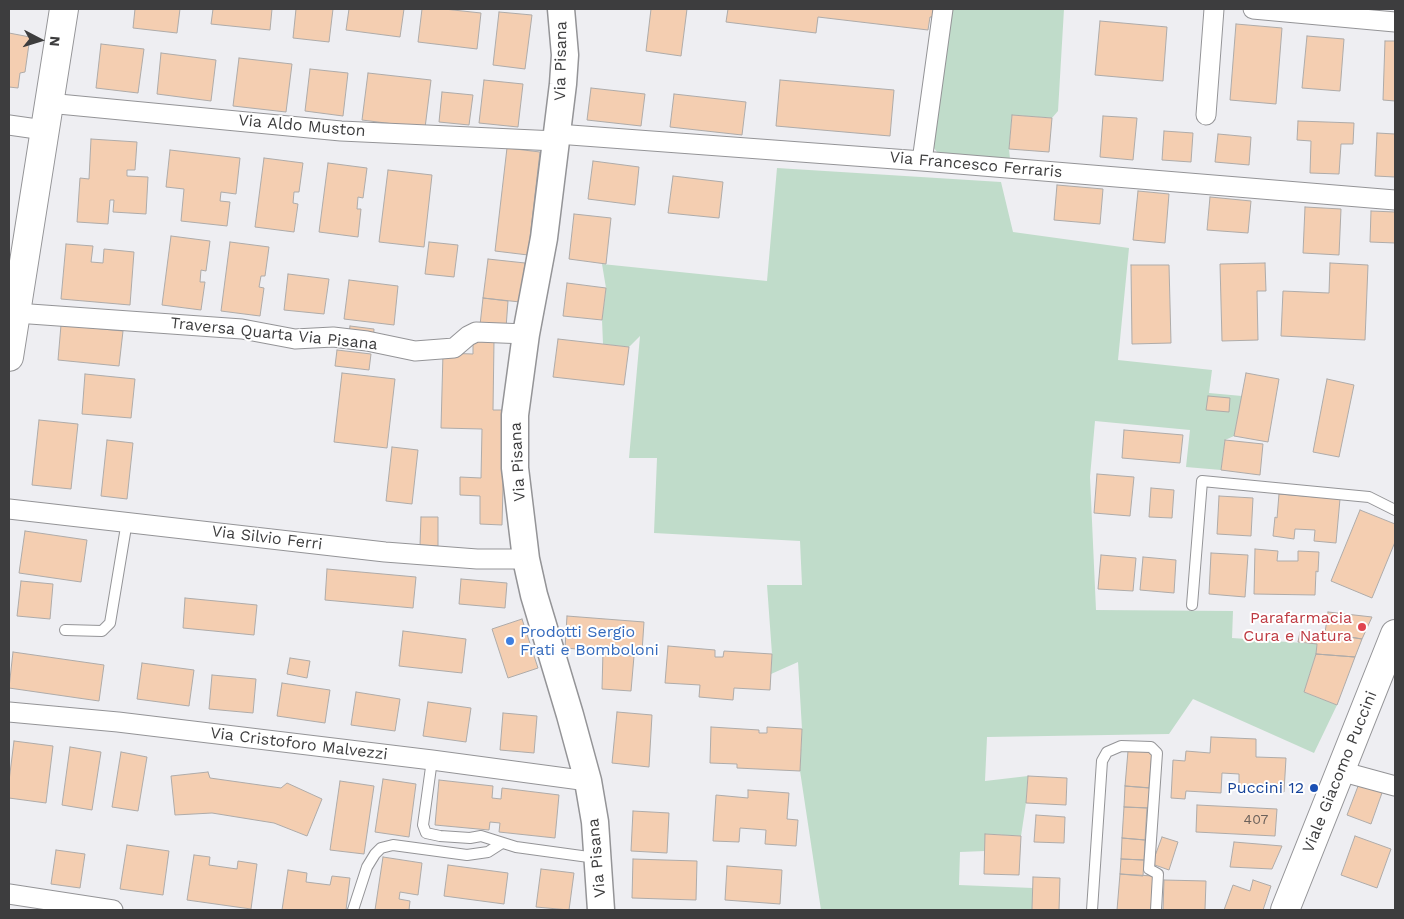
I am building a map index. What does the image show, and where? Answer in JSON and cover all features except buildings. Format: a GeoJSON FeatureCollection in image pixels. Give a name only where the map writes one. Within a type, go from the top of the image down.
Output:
{"type":"FeatureCollection","features":[{"type":"Feature","properties":{"kind":"main road"},"geometry":{"type":"LineString","coordinates":[[9,357],[16,313],[15,267],[44,130],[64,9]]}},
{"type":"Feature","properties":{"kind":"main road","name":"Via Pisana"},"geometry":{"type":"LineString","coordinates":[[561,9],[564,55],[557,137],[544,238],[526,334],[515,414],[515,468],[526,559],[534,595],[588,782],[595,822],[601,910]]}},
{"type":"Feature","properties":{"kind":"main road","name":"Viale Giacomo Puccini"},"geometry":{"type":"LineString","coordinates":[[1284,910],[1340,771],[1392,650]]}},
{"type":"Feature","properties":{"kind":"street"},"geometry":{"type":"LineString","coordinates":[[922,161],[944,9]]}},
{"type":"Feature","properties":{"kind":"street"},"geometry":{"type":"LineString","coordinates":[[1206,114],[1214,9]]}},
{"type":"Feature","properties":{"kind":"street"},"geometry":{"type":"LineString","coordinates":[[1253,9],[1395,22]]}},
{"type":"Feature","properties":{"kind":"street","name":"Via Aldo Muston"},"geometry":{"type":"LineString","coordinates":[[48,103],[341,131],[557,137]]}},
{"type":"Feature","properties":{"kind":"street"},"geometry":{"type":"LineString","coordinates":[[9,125],[44,130]]}},
{"type":"Feature","properties":{"kind":"street","name":"Via Francesco Ferraris"},"geometry":{"type":"LineString","coordinates":[[557,137],[922,161],[1395,200]]}},
{"type":"Feature","properties":{"kind":"street","name":"Traversa Quarta Via Pisana"},"geometry":{"type":"LineString","coordinates":[[16,313],[242,329],[295,339],[334,337],[367,341],[415,351],[454,348],[476,332],[526,334]]}},
{"type":"Feature","properties":{"kind":"street","name":"Via Silvio Ferri"},"geometry":{"type":"LineString","coordinates":[[9,508],[385,552],[476,559],[526,559]]}},
{"type":"Feature","properties":{"kind":"street","name":"Via Cristoforo Malvezzi"},"geometry":{"type":"LineString","coordinates":[[9,712],[118,722],[432,760],[588,782]]}},
{"type":"Feature","properties":{"kind":"street"},"geometry":{"type":"LineString","coordinates":[[1340,771],[1395,786]]}},
{"type":"Feature","properties":{"kind":"street"},"geometry":{"type":"LineString","coordinates":[[9,894],[113,910]]}},
{"type":"Feature","properties":{"kind":"lane"},"geometry":{"type":"LineString","coordinates":[[1192,606],[1202,482],[1369,497],[1395,510]]}},
{"type":"Feature","properties":{"kind":"lane"},"geometry":{"type":"LineString","coordinates":[[65,630],[102,631],[110,623],[127,521]]}},
{"type":"Feature","properties":{"kind":"lane"},"geometry":{"type":"LineString","coordinates":[[1092,910],[1102,761],[1107,752],[1121,746],[1151,746],[1157,753],[1149,869],[1158,874],[1156,910]]}},
{"type":"Feature","properties":{"kind":"lane"},"geometry":{"type":"LineString","coordinates":[[432,760],[423,825],[426,833],[470,838],[481,836],[516,847],[598,858]]}},
{"type":"Feature","properties":{"kind":"lane"},"geometry":{"type":"LineString","coordinates":[[353,910],[367,867],[375,854],[382,848],[393,845],[468,855],[488,852],[502,843]]}},
{"type":"Feature","properties":{"kind":"green space"},"geometry":{"type":"Polygon","coordinates":[[[952,9],[1064,9],[1058,111],[1052,118],[1012,115],[1010,159],[954,156],[938,153],[932,146],[952,9]]]}},
{"type":"Feature","properties":{"kind":"green space"},"geometry":{"type":"Polygon","coordinates":[[[777,168],[1001,182],[1013,232],[1129,248],[1118,360],[1212,370],[1209,393],[1242,396],[1234,436],[1225,440],[1221,470],[1186,467],[1190,430],[1095,421],[1090,477],[1096,610],[1233,611],[1232,638],[1317,644],[1316,654],[1304,692],[1337,705],[1314,753],[1193,699],[1169,734],[987,737],[985,781],[1028,776],[1021,836],[986,834],[985,851],[960,852],[959,885],[1033,888],[1032,910],[821,910],[800,771],[802,729],[798,662],[771,674],[772,654],[767,585],[802,585],[800,541],[654,533],[657,458],[629,458],[640,336],[629,347],[603,344],[602,320],[606,288],[602,264],[767,281],[777,168]]]}},
{"type":"Feature","properties":{"kind":"place","name":"Parafarmacia Cura e Natura"},"geometry":{"type":"Point","coordinates":[1362,627]}},
{"type":"Feature","properties":{"kind":"place","name":"Prodotti Sergio Frati e Bomboloni"},"geometry":{"type":"Point","coordinates":[510,641]}},
{"type":"Feature","properties":{"kind":"place","name":"Puccini 12"},"geometry":{"type":"Point","coordinates":[1314,788]}}]}
